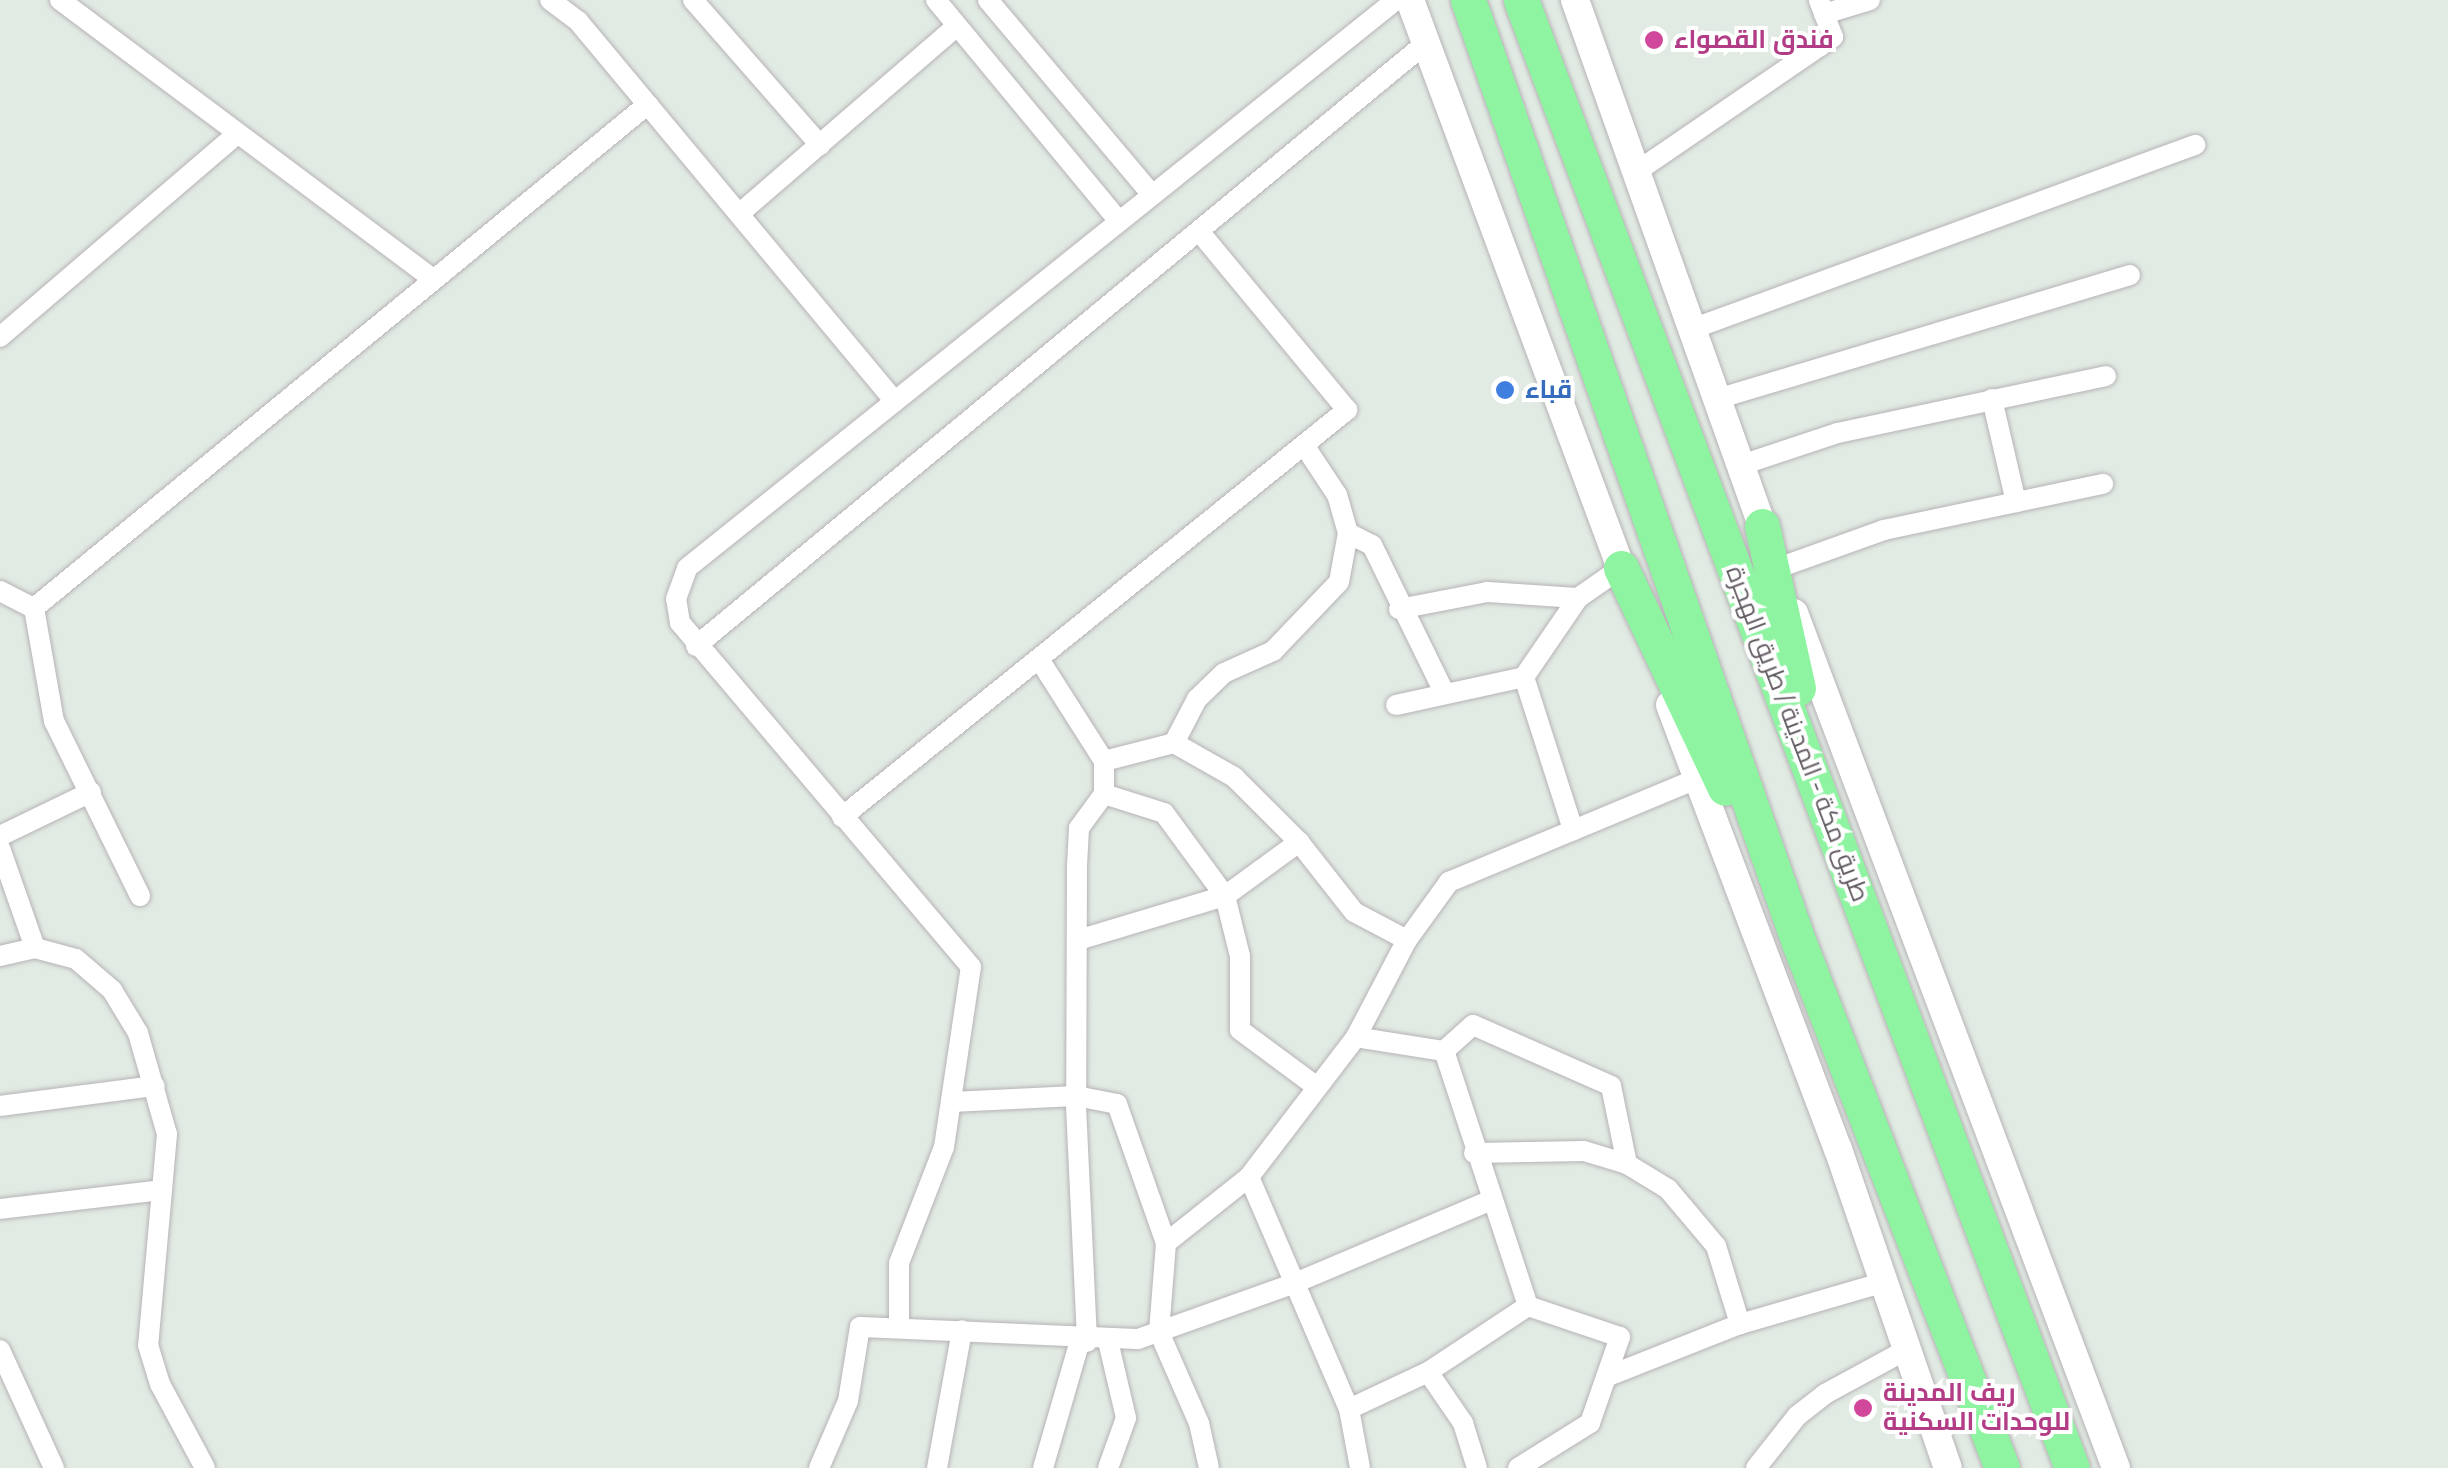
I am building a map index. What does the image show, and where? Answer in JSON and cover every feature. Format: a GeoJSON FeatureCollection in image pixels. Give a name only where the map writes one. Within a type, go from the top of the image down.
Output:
{"type":"FeatureCollection","features":[{"type":"Feature","properties":{"kind":"highway"},"geometry":{"type":"LineString","coordinates":[[1468,0],[1799,943],[2002,1468]]}},
{"type":"Feature","properties":{"kind":"highway","name":"طريق مكة - المدينة / طريق الهجرة"},"geometry":{"type":"LineString","coordinates":[[1521,0],[2071,1458]]}},
{"type":"Feature","properties":{"kind":"highway"},"geometry":{"type":"LineString","coordinates":[[1762,526],[1824,806]]}},
{"type":"Feature","properties":{"kind":"highway"},"geometry":{"type":"LineString","coordinates":[[1620,568],[1799,943]]}},
{"type":"Feature","properties":{"kind":"highway"},"geometry":{"type":"LineString","coordinates":[[1955,1345],[1984,1468]]}},
{"type":"Feature","properties":{"kind":"main road"},"geometry":{"type":"LineString","coordinates":[[1410,0],[1884,1282],[1948,1468]]}},
{"type":"Feature","properties":{"kind":"main road"},"geometry":{"type":"LineString","coordinates":[[1575,0],[1762,526],[2116,1468]]}},
{"type":"Feature","properties":{"kind":"street"},"geometry":{"type":"LineString","coordinates":[[60,0],[434,280]]}},
{"type":"Feature","properties":{"kind":"street"},"geometry":{"type":"LineString","coordinates":[[550,0],[578,21],[895,400]]}},
{"type":"Feature","properties":{"kind":"street"},"geometry":{"type":"LineString","coordinates":[[693,0],[820,145]]}},
{"type":"Feature","properties":{"kind":"street"},"geometry":{"type":"LineString","coordinates":[[936,0],[1120,221]]}},
{"type":"Feature","properties":{"kind":"street"},"geometry":{"type":"LineString","coordinates":[[988,0],[1152,195]]}},
{"type":"Feature","properties":{"kind":"street"},"geometry":{"type":"LineString","coordinates":[[899,1325],[899,1263],[944,1146],[971,967],[696,646],[680,623],[676,598],[687,568],[1396,0]]}},
{"type":"Feature","properties":{"kind":"street"},"geometry":{"type":"LineString","coordinates":[[1636,172],[1833,37],[1821,7],[1870,0]]}},
{"type":"Feature","properties":{"kind":"street"},"geometry":{"type":"LineString","coordinates":[[740,214],[957,26]]}},
{"type":"Feature","properties":{"kind":"street"},"geometry":{"type":"LineString","coordinates":[[696,646],[1426,43]]}},
{"type":"Feature","properties":{"kind":"street"},"geometry":{"type":"LineString","coordinates":[[34,608],[648,104]]}},
{"type":"Feature","properties":{"kind":"street"},"geometry":{"type":"LineString","coordinates":[[0,337],[238,133]]}},
{"type":"Feature","properties":{"kind":"street"},"geometry":{"type":"LineString","coordinates":[[1692,329],[2195,146]]}},
{"type":"Feature","properties":{"kind":"street"},"geometry":{"type":"LineString","coordinates":[[842,817],[1347,410],[1199,230]]}},
{"type":"Feature","properties":{"kind":"street"},"geometry":{"type":"LineString","coordinates":[[1717,399],[2130,275]]}},
{"type":"Feature","properties":{"kind":"street"},"geometry":{"type":"LineString","coordinates":[[1741,465],[1838,433],[2106,376]]}},
{"type":"Feature","properties":{"kind":"street"},"geometry":{"type":"LineString","coordinates":[[1992,399],[2016,502]]}},
{"type":"Feature","properties":{"kind":"street"},"geometry":{"type":"LineString","coordinates":[[1174,743],[1197,699],[1224,673],[1273,652],[1339,582],[1348,533],[1338,494],[1304,445]]}},
{"type":"Feature","properties":{"kind":"street"},"geometry":{"type":"LineString","coordinates":[[1778,568],[1884,530],[2104,484]]}},
{"type":"Feature","properties":{"kind":"street"},"geometry":{"type":"LineString","coordinates":[[1348,533],[1372,545],[1399,608],[1444,694]]}},
{"type":"Feature","properties":{"kind":"street"},"geometry":{"type":"LineString","coordinates":[[1396,705],[1524,677],[1578,598],[1620,568]]}},
{"type":"Feature","properties":{"kind":"street"},"geometry":{"type":"LineString","coordinates":[[0,592],[34,608]]}},
{"type":"Feature","properties":{"kind":"street"},"geometry":{"type":"LineString","coordinates":[[1399,608],[1487,592],[1578,598]]}},
{"type":"Feature","properties":{"kind":"street"},"geometry":{"type":"LineString","coordinates":[[34,608],[54,721],[140,896]]}},
{"type":"Feature","properties":{"kind":"street"},"geometry":{"type":"LineString","coordinates":[[1038,659],[1104,762],[1104,794],[1079,828],[1076,1096],[1092,1341],[1126,1418],[1108,1468]]}},
{"type":"Feature","properties":{"kind":"street"},"geometry":{"type":"LineString","coordinates":[[1524,677],[1574,830]]}},
{"type":"Feature","properties":{"kind":"street"},"geometry":{"type":"LineString","coordinates":[[1104,762],[1174,743],[1234,777],[1299,842],[1354,912],[1408,940]]}},
{"type":"Feature","properties":{"kind":"street"},"geometry":{"type":"LineString","coordinates":[[1166,1243],[1248,1177],[1356,1036],[1408,940],[1449,882],[1697,779]]}},
{"type":"Feature","properties":{"kind":"street"},"geometry":{"type":"LineString","coordinates":[[0,836],[91,792]]}},
{"type":"Feature","properties":{"kind":"street"},"geometry":{"type":"LineString","coordinates":[[1104,794],[1164,813],[1226,896],[1240,956],[1240,1030],[1317,1087]]}},
{"type":"Feature","properties":{"kind":"street"},"geometry":{"type":"LineString","coordinates":[[1078,940],[1226,896],[1299,842]]}},
{"type":"Feature","properties":{"kind":"street"},"geometry":{"type":"LineString","coordinates":[[0,848],[35,948]]}},
{"type":"Feature","properties":{"kind":"street"},"geometry":{"type":"LineString","coordinates":[[0,956],[35,948],[76,959],[112,990],[138,1032],[168,1134],[148,1344],[160,1384],[205,1468]]}},
{"type":"Feature","properties":{"kind":"street"},"geometry":{"type":"LineString","coordinates":[[1356,1036],[1444,1050],[1473,1025],[1610,1086],[1627,1164]]}},
{"type":"Feature","properties":{"kind":"street"},"geometry":{"type":"LineString","coordinates":[[1444,1050],[1488,1200],[1528,1306]]}},
{"type":"Feature","properties":{"kind":"street"},"geometry":{"type":"LineString","coordinates":[[0,1106],[156,1086]]}},
{"type":"Feature","properties":{"kind":"street"},"geometry":{"type":"LineString","coordinates":[[950,1102],[1076,1096],[1117,1104],[1166,1243],[1159,1332],[1198,1422],[1209,1468]]}},
{"type":"Feature","properties":{"kind":"street"},"geometry":{"type":"LineString","coordinates":[[1474,1153],[1584,1151],[1627,1164],[1668,1189],[1716,1246],[1740,1324]]}},
{"type":"Feature","properties":{"kind":"street"},"geometry":{"type":"LineString","coordinates":[[1248,1177],[1349,1409],[1355,1466]]}},
{"type":"Feature","properties":{"kind":"street"},"geometry":{"type":"LineString","coordinates":[[0,1209],[162,1190]]}},
{"type":"Feature","properties":{"kind":"street"},"geometry":{"type":"LineString","coordinates":[[820,1468],[848,1401],[860,1327],[899,1325],[1092,1341],[1159,1332],[1295,1283],[1488,1200]]}},
{"type":"Feature","properties":{"kind":"street"},"geometry":{"type":"LineString","coordinates":[[1606,1378],[1740,1324],[1884,1282]]}},
{"type":"Feature","properties":{"kind":"street"},"geometry":{"type":"LineString","coordinates":[[1349,1409],[1428,1372],[1528,1306]]}},
{"type":"Feature","properties":{"kind":"street"},"geometry":{"type":"LineString","coordinates":[[1518,1468],[1590,1423],[1620,1337],[1528,1306]]}},
{"type":"Feature","properties":{"kind":"street"},"geometry":{"type":"LineString","coordinates":[[937,1468],[962,1330]]}},
{"type":"Feature","properties":{"kind":"street"},"geometry":{"type":"LineString","coordinates":[[1043,1468],[1092,1341]]}},
{"type":"Feature","properties":{"kind":"street"},"geometry":{"type":"LineString","coordinates":[[0,1350],[54,1468]]}},
{"type":"Feature","properties":{"kind":"street"},"geometry":{"type":"LineString","coordinates":[[1756,1468],[1797,1416],[1825,1394],[1908,1350]]}},
{"type":"Feature","properties":{"kind":"street"},"geometry":{"type":"LineString","coordinates":[[1428,1372],[1463,1423],[1478,1468]]}},
{"type":"Feature","properties":{"kind":"place","name":"فندق القصواء"},"geometry":{"type":"Point","coordinates":[1654,40]}},
{"type":"Feature","properties":{"kind":"place","name":"قباء"},"geometry":{"type":"Point","coordinates":[1505,390]}},
{"type":"Feature","properties":{"kind":"place","name":"ريف المدينة للوحدات السكنية"},"geometry":{"type":"Point","coordinates":[1863,1408]}}]}
